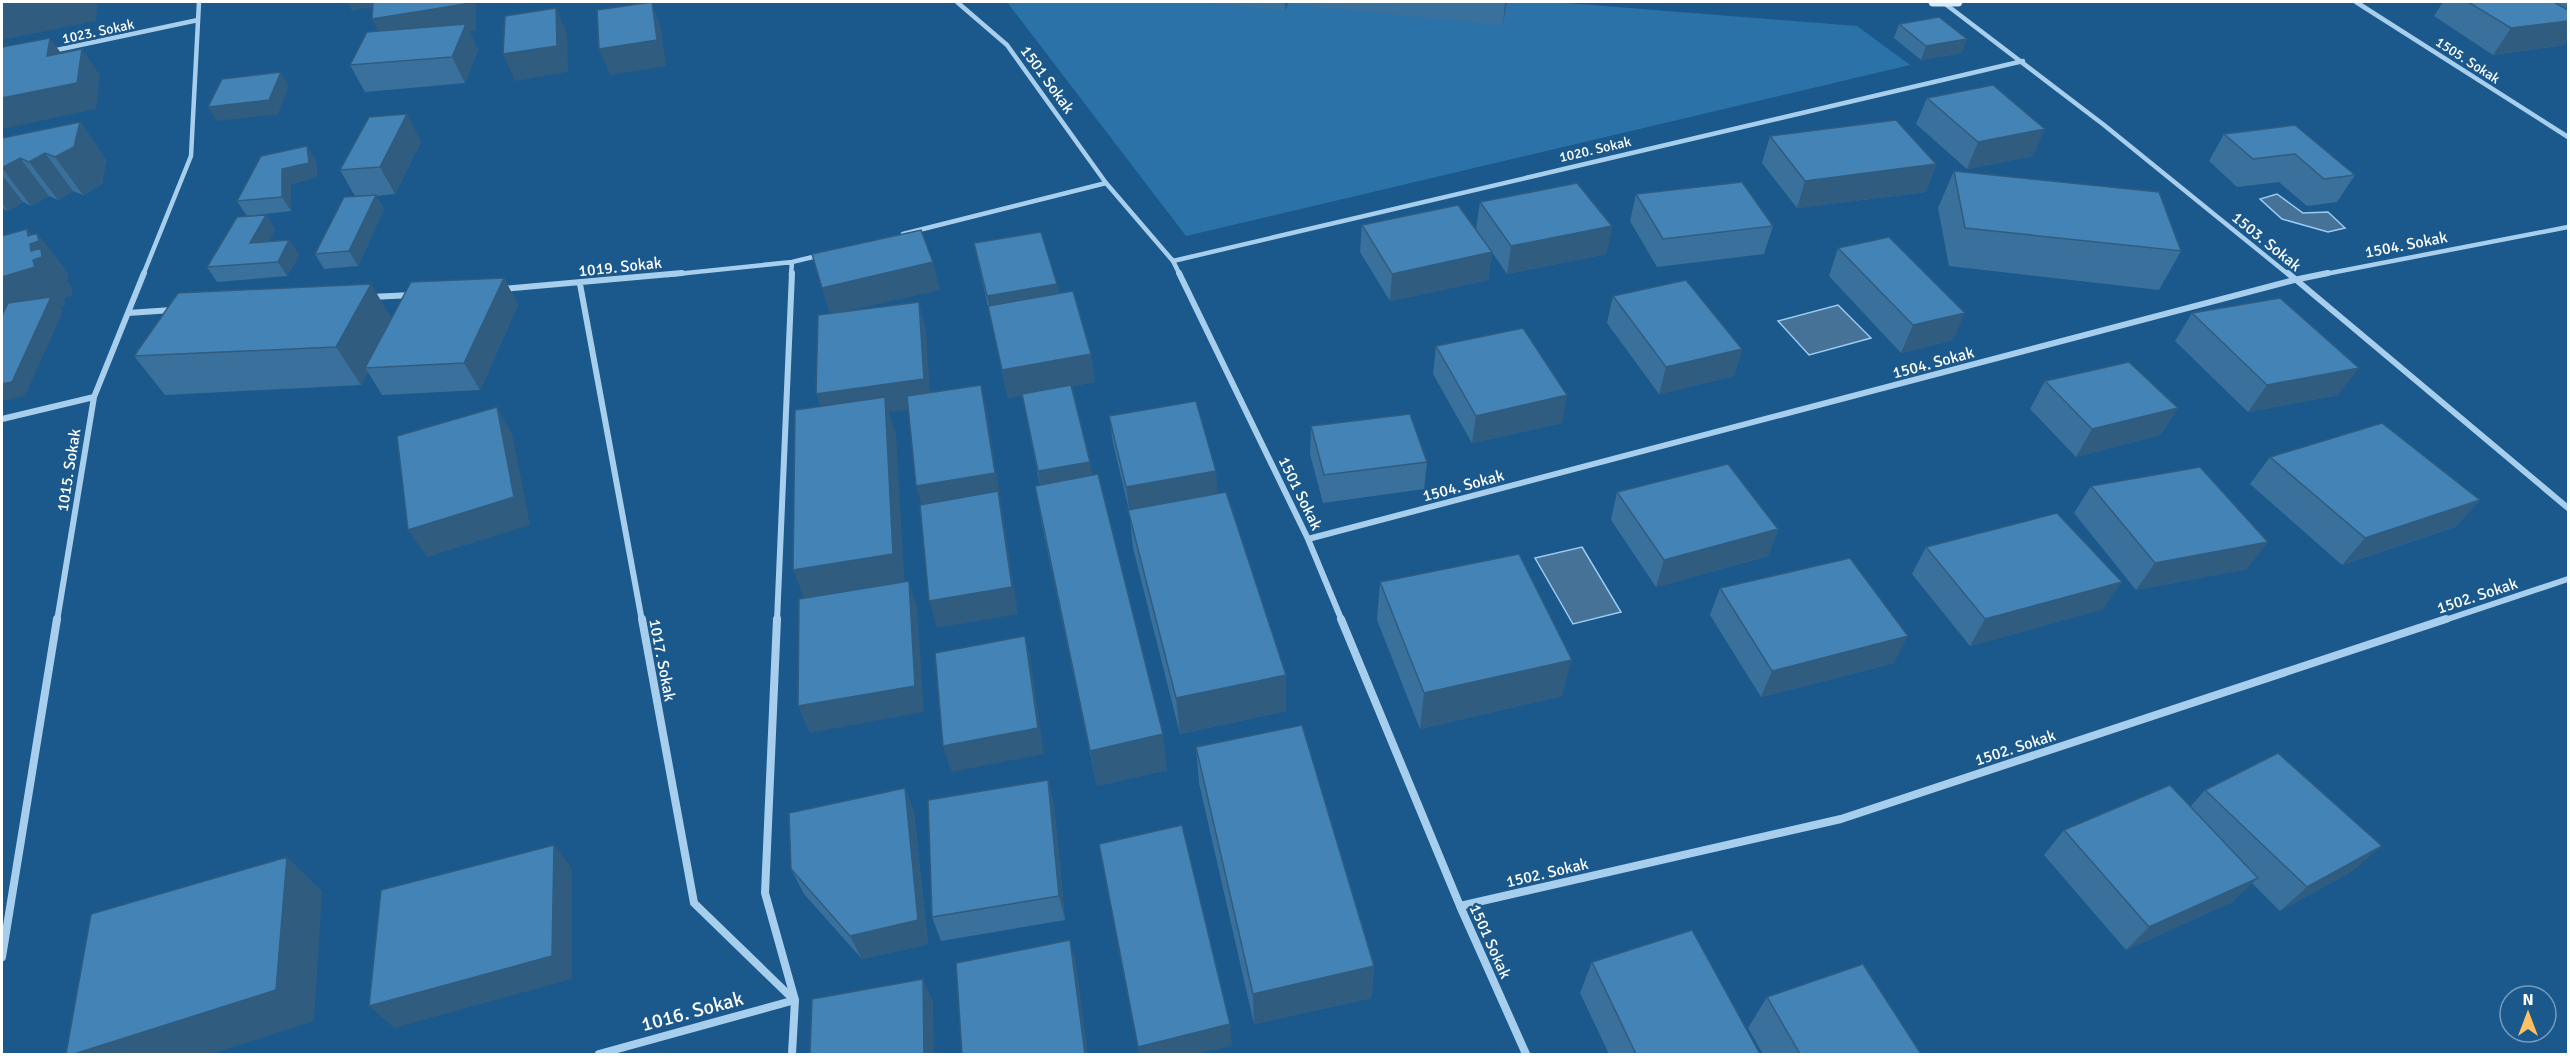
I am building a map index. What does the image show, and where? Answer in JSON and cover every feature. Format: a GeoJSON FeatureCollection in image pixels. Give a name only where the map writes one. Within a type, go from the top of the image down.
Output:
{"type":"FeatureCollection","features":[{"type":"Feature","properties":{"kind":"street","name":"1015. Sokak"},"geometry":{"type":"LineString","coordinates":[[2,957],[94,397],[191,156],[199,2]]}},
{"type":"Feature","properties":{"kind":"street","name":"1501 Sokak"},"geometry":{"type":"LineString","coordinates":[[957,2],[1007,45],[1106,183],[1173,261],[1308,539],[1460,906],[1526,1054]]}},
{"type":"Feature","properties":{"kind":"street"},"geometry":{"type":"LineString","coordinates":[[1933,2],[1958,2]]}},
{"type":"Feature","properties":{"kind":"street","name":"1503. Sokak"},"geometry":{"type":"LineString","coordinates":[[1943,2],[2023,61],[2294,280],[2568,508]]}},
{"type":"Feature","properties":{"kind":"street","name":"1505. Sokak"},"geometry":{"type":"LineString","coordinates":[[2356,2],[2568,137]]}},
{"type":"Feature","properties":{"kind":"street","name":"1023. Sokak"},"geometry":{"type":"LineString","coordinates":[[48,52],[198,20]]}},
{"type":"Feature","properties":{"kind":"street","name":"1020. Sokak"},"geometry":{"type":"LineString","coordinates":[[1173,261],[2023,61]]}},
{"type":"Feature","properties":{"kind":"street"},"geometry":{"type":"LineString","coordinates":[[892,237],[1106,183]]}},
{"type":"Feature","properties":{"kind":"street","name":"1504. Sokak"},"geometry":{"type":"LineString","coordinates":[[1308,539],[2294,280],[2568,227]]}},
{"type":"Feature","properties":{"kind":"street","name":"1019. Sokak"},"geometry":{"type":"LineString","coordinates":[[497,290],[580,284],[792,262],[825,254]]}},
{"type":"Feature","properties":{"kind":"street"},"geometry":{"type":"LineString","coordinates":[[792,262],[765,893],[795,1000],[792,1054]]}},
{"type":"Feature","properties":{"kind":"street","name":"1017. Sokak"},"geometry":{"type":"LineString","coordinates":[[580,284],[694,903],[795,1000]]}},
{"type":"Feature","properties":{"kind":"street"},"geometry":{"type":"LineString","coordinates":[[366,298],[413,295]]}},
{"type":"Feature","properties":{"kind":"street"},"geometry":{"type":"LineString","coordinates":[[128,313],[176,310]]}},
{"type":"Feature","properties":{"kind":"street"},"geometry":{"type":"LineString","coordinates":[[2,419],[94,397]]}},
{"type":"Feature","properties":{"kind":"street","name":"1502. Sokak"},"geometry":{"type":"LineString","coordinates":[[1460,906],[1841,819],[2568,579]]}},
{"type":"Feature","properties":{"kind":"street","name":"1016. Sokak"},"geometry":{"type":"LineString","coordinates":[[599,1054],[795,1000]]}},
{"type":"Feature","properties":{"kind":"shaded area"},"geometry":{"type":"Polygon","coordinates":[[[1007,2],[1554,2],[1857,26],[1910,65],[1186,236],[1007,2]]]}},
{"type":"Feature","properties":{"kind":"shaded area"},"geometry":{"type":"Polygon","coordinates":[[[2277,194],[2303,213],[2328,212],[2345,228],[2328,232],[2282,219],[2260,199],[2277,194]]]}},
{"type":"Feature","properties":{"kind":"shaded area"},"geometry":{"type":"Polygon","coordinates":[[[1838,305],[1871,338],[1809,355],[1778,321],[1838,305]]]}},
{"type":"Feature","properties":{"kind":"shaded area"},"geometry":{"type":"Polygon","coordinates":[[[1582,547],[1621,612],[1573,624],[1535,558],[1582,547]]]}},
{"type":"Feature","properties":{"kind":"building"},"geometry":{"type":"Polygon","coordinates":[[[373,2],[465,2],[465,4],[372,19],[373,2]]]}},
{"type":"Feature","properties":{"kind":"building"},"geometry":{"type":"Polygon","coordinates":[[[652,2],[657,40],[599,49],[597,10],[652,2]]]}},
{"type":"Feature","properties":{"kind":"building"},"geometry":{"type":"Polygon","coordinates":[[[2468,2],[2554,2],[2568,10],[2568,21],[2511,28],[2468,2]]]}},
{"type":"Feature","properties":{"kind":"building"},"geometry":{"type":"Polygon","coordinates":[[[556,8],[557,46],[503,54],[505,16],[556,8]]]}},
{"type":"Feature","properties":{"kind":"building"},"geometry":{"type":"Polygon","coordinates":[[[1939,17],[1967,39],[1926,46],[1899,24],[1939,17]]]}},
{"type":"Feature","properties":{"kind":"building"},"geometry":{"type":"Polygon","coordinates":[[[466,24],[452,57],[350,65],[367,32],[466,24]]]}},
{"type":"Feature","properties":{"kind":"building"},"geometry":{"type":"Polygon","coordinates":[[[50,38],[47,56],[82,49],[77,83],[2,98],[2,47],[50,38]]]}},
{"type":"Feature","properties":{"kind":"building"},"geometry":{"type":"Polygon","coordinates":[[[281,72],[269,100],[208,107],[222,79],[281,72]]]}},
{"type":"Feature","properties":{"kind":"building"},"geometry":{"type":"Polygon","coordinates":[[[1993,85],[2045,129],[1978,142],[1927,98],[1993,85]]]}},
{"type":"Feature","properties":{"kind":"building"},"geometry":{"type":"Polygon","coordinates":[[[407,114],[380,167],[340,170],[369,117],[407,114]]]}},
{"type":"Feature","properties":{"kind":"building"},"geometry":{"type":"Polygon","coordinates":[[[1896,120],[1936,164],[1805,181],[1770,136],[1896,120]]]}},
{"type":"Feature","properties":{"kind":"building"},"geometry":{"type":"Polygon","coordinates":[[[80,122],[74,147],[55,157],[45,153],[29,162],[20,158],[2,168],[2,138],[80,122]]]}},
{"type":"Feature","properties":{"kind":"building"},"geometry":{"type":"Polygon","coordinates":[[[2295,125],[2355,175],[2324,179],[2295,154],[2253,159],[2224,134],[2295,125]]]}},
{"type":"Feature","properties":{"kind":"building"},"geometry":{"type":"Polygon","coordinates":[[[307,146],[309,163],[282,169],[282,197],[237,201],[261,156],[307,146]]]}},
{"type":"Feature","properties":{"kind":"building"},"geometry":{"type":"Polygon","coordinates":[[[1954,171],[2159,192],[2181,251],[1965,228],[1954,171]]]}},
{"type":"Feature","properties":{"kind":"building"},"geometry":{"type":"Polygon","coordinates":[[[1742,182],[1773,226],[1663,239],[1636,194],[1742,182]]]}},
{"type":"Feature","properties":{"kind":"building"},"geometry":{"type":"Polygon","coordinates":[[[1577,183],[1612,226],[1511,246],[1480,202],[1577,183]]]}},
{"type":"Feature","properties":{"kind":"building"},"geometry":{"type":"Polygon","coordinates":[[[376,195],[349,251],[315,254],[344,197],[376,195]]]}},
{"type":"Feature","properties":{"kind":"building"},"geometry":{"type":"Polygon","coordinates":[[[1458,205],[1492,252],[1392,274],[1362,225],[1458,205]]]}},
{"type":"Feature","properties":{"kind":"building"},"geometry":{"type":"Polygon","coordinates":[[[266,215],[250,243],[289,240],[278,262],[207,267],[237,217],[266,215]]]}},
{"type":"Feature","properties":{"kind":"building"},"geometry":{"type":"Polygon","coordinates":[[[27,229],[28,236],[37,233],[39,241],[30,244],[31,251],[41,248],[42,257],[33,260],[35,267],[2,277],[2,236],[27,229]]]}},
{"type":"Feature","properties":{"kind":"building"},"geometry":{"type":"Polygon","coordinates":[[[921,230],[933,262],[822,288],[812,254],[921,230]]]}},
{"type":"Feature","properties":{"kind":"building"},"geometry":{"type":"Polygon","coordinates":[[[1041,232],[1057,284],[987,296],[974,243],[1041,232]]]}},
{"type":"Feature","properties":{"kind":"building"},"geometry":{"type":"Polygon","coordinates":[[[1889,237],[1965,313],[1913,325],[1838,248],[1889,237]]]}},
{"type":"Feature","properties":{"kind":"building"},"geometry":{"type":"Polygon","coordinates":[[[504,278],[464,363],[365,368],[411,282],[504,278]]]}},
{"type":"Feature","properties":{"kind":"building"},"geometry":{"type":"Polygon","coordinates":[[[1686,280],[1742,349],[1666,367],[1613,296],[1686,280]]]}},
{"type":"Feature","properties":{"kind":"building"},"geometry":{"type":"Polygon","coordinates":[[[371,284],[336,347],[134,356],[178,293],[371,284]]]}},
{"type":"Feature","properties":{"kind":"building"},"geometry":{"type":"Polygon","coordinates":[[[1073,291],[1091,354],[1002,370],[988,306],[1073,291]]]}},
{"type":"Feature","properties":{"kind":"building"},"geometry":{"type":"Polygon","coordinates":[[[51,297],[12,382],[2,384],[2,316],[8,303],[51,297]]]}},
{"type":"Feature","properties":{"kind":"building"},"geometry":{"type":"Polygon","coordinates":[[[2280,298],[2359,368],[2267,385],[2192,313],[2280,298]]]}},
{"type":"Feature","properties":{"kind":"building"},"geometry":{"type":"Polygon","coordinates":[[[919,302],[924,379],[816,394],[818,315],[919,302]]]}},
{"type":"Feature","properties":{"kind":"building"},"geometry":{"type":"Polygon","coordinates":[[[1523,328],[1567,395],[1476,416],[1436,346],[1523,328]]]}},
{"type":"Feature","properties":{"kind":"building"},"geometry":{"type":"Polygon","coordinates":[[[2129,362],[2178,408],[2092,429],[2045,381],[2129,362]]]}},
{"type":"Feature","properties":{"kind":"building"},"geometry":{"type":"Polygon","coordinates":[[[981,385],[995,473],[916,486],[907,396],[981,385]]]}},
{"type":"Feature","properties":{"kind":"building"},"geometry":{"type":"Polygon","coordinates":[[[1071,385],[1090,462],[1038,471],[1022,394],[1071,385]]]}},
{"type":"Feature","properties":{"kind":"building"},"geometry":{"type":"Polygon","coordinates":[[[885,397],[893,554],[793,570],[795,410],[885,397]]]}},
{"type":"Feature","properties":{"kind":"building"},"geometry":{"type":"Polygon","coordinates":[[[1196,401],[1216,471],[1126,487],[1109,416],[1196,401]]]}},
{"type":"Feature","properties":{"kind":"building"},"geometry":{"type":"Polygon","coordinates":[[[497,407],[514,497],[408,530],[397,436],[497,407]]]}},
{"type":"Feature","properties":{"kind":"building"},"geometry":{"type":"Polygon","coordinates":[[[1410,414],[1427,462],[1324,475],[1311,426],[1410,414]]]}},
{"type":"Feature","properties":{"kind":"building"},"geometry":{"type":"Polygon","coordinates":[[[2382,423],[2480,500],[2365,538],[2270,457],[2382,423]]]}},
{"type":"Feature","properties":{"kind":"building"},"geometry":{"type":"Polygon","coordinates":[[[1728,464],[1778,529],[1664,560],[1617,492],[1728,464]]]}},
{"type":"Feature","properties":{"kind":"building"},"geometry":{"type":"Polygon","coordinates":[[[2200,467],[2268,542],[2155,563],[2091,486],[2200,467]]]}},
{"type":"Feature","properties":{"kind":"building"},"geometry":{"type":"Polygon","coordinates":[[[1098,474],[1163,734],[1090,751],[1035,486],[1098,474]]]}},
{"type":"Feature","properties":{"kind":"building"},"geometry":{"type":"Polygon","coordinates":[[[998,491],[1012,587],[929,601],[920,505],[998,491]]]}},
{"type":"Feature","properties":{"kind":"building"},"geometry":{"type":"Polygon","coordinates":[[[1226,492],[1286,675],[1176,698],[1128,510],[1226,492]]]}},
{"type":"Feature","properties":{"kind":"building"},"geometry":{"type":"Polygon","coordinates":[[[2057,513],[2122,582],[1985,619],[1926,547],[2057,513]]]}},
{"type":"Feature","properties":{"kind":"building"},"geometry":{"type":"Polygon","coordinates":[[[1519,554],[1572,660],[1424,693],[1380,582],[1519,554]]]}},
{"type":"Feature","properties":{"kind":"building"},"geometry":{"type":"Polygon","coordinates":[[[1850,558],[1908,636],[1772,671],[1720,588],[1850,558]]]}},
{"type":"Feature","properties":{"kind":"building"},"geometry":{"type":"Polygon","coordinates":[[[909,581],[915,686],[798,706],[799,599],[909,581]]]}},
{"type":"Feature","properties":{"kind":"building"},"geometry":{"type":"Polygon","coordinates":[[[1025,636],[1038,728],[943,746],[935,653],[1025,636]]]}},
{"type":"Feature","properties":{"kind":"building"},"geometry":{"type":"Polygon","coordinates":[[[1302,725],[1374,966],[1253,994],[1196,747],[1302,725]]]}},
{"type":"Feature","properties":{"kind":"building"},"geometry":{"type":"Polygon","coordinates":[[[2278,753],[2382,846],[2307,887],[2205,790],[2278,753]]]}},
{"type":"Feature","properties":{"kind":"building"},"geometry":{"type":"Polygon","coordinates":[[[1048,780],[1059,896],[932,917],[928,800],[1048,780]]]}},
{"type":"Feature","properties":{"kind":"building"},"geometry":{"type":"Polygon","coordinates":[[[2170,785],[2258,878],[2149,927],[2064,830],[2170,785]]]}},
{"type":"Feature","properties":{"kind":"building"},"geometry":{"type":"Polygon","coordinates":[[[905,788],[918,920],[850,936],[791,869],[789,813],[905,788]]]}},
{"type":"Feature","properties":{"kind":"building"},"geometry":{"type":"Polygon","coordinates":[[[1182,825],[1230,1024],[1138,1047],[1099,844],[1182,825]]]}},
{"type":"Feature","properties":{"kind":"building"},"geometry":{"type":"Polygon","coordinates":[[[554,845],[552,956],[369,1006],[381,890],[554,845]]]}},
{"type":"Feature","properties":{"kind":"building"},"geometry":{"type":"Polygon","coordinates":[[[287,857],[276,990],[74,1054],[66,1054],[91,914],[287,857]]]}},
{"type":"Feature","properties":{"kind":"building"},"geometry":{"type":"Polygon","coordinates":[[[1692,930],[1760,1054],[1636,1054],[1592,962],[1692,930]]]}},
{"type":"Feature","properties":{"kind":"building"},"geometry":{"type":"Polygon","coordinates":[[[1070,940],[1085,1054],[962,1054],[956,963],[1070,940]]]}},
{"type":"Feature","properties":{"kind":"building"},"geometry":{"type":"Polygon","coordinates":[[[1863,964],[1921,1054],[1800,1054],[1767,997],[1863,964]]]}},
{"type":"Feature","properties":{"kind":"building"},"geometry":{"type":"Polygon","coordinates":[[[923,979],[924,1054],[810,1054],[812,999],[923,979]]]}}]}
